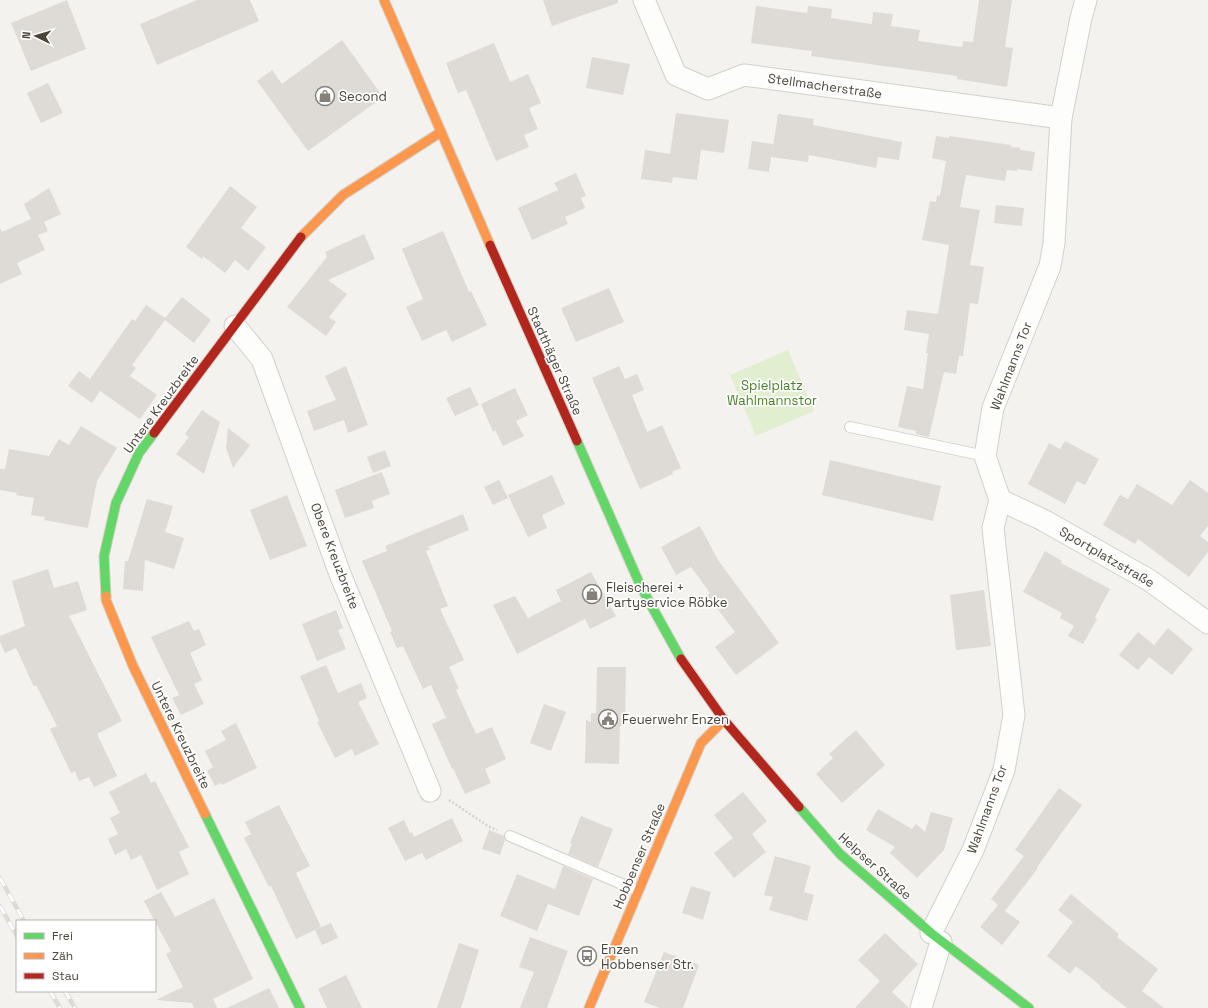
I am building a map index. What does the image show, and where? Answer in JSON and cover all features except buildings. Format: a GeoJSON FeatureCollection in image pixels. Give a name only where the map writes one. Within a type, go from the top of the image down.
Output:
{"type":"FeatureCollection","features":[{"type":"Feature","properties":{"kind":"street","name":"Stadthäger Straße"},"geometry":{"type":"LineString","coordinates":[[384,0],[641,587],[676,653],[724,720]]}},
{"type":"Feature","properties":{"kind":"street","name":"Stellmacherstraße"},"geometry":{"type":"LineString","coordinates":[[644,0],[676,75],[708,89],[744,75],[1061,118]]}},
{"type":"Feature","properties":{"kind":"street","name":"Wahlmanns Tor"},"geometry":{"type":"LineString","coordinates":[[921,1008],[936,937],[974,850],[1004,770],[1014,715],[993,528],[1000,500],[985,456],[993,408],[1050,266],[1054,243],[1061,118],[1086,0]]}},
{"type":"Feature","properties":{"kind":"street","name":"Untere Kreuzbreite"},"geometry":{"type":"LineString","coordinates":[[300,1008],[133,666],[106,600],[104,556],[116,503],[138,453],[301,237],[343,196],[441,132]]}},
{"type":"Feature","properties":{"kind":"street","name":"Obere Kreuzbreite"},"geometry":{"type":"LineString","coordinates":[[235,326],[262,359],[340,574],[430,791]]}},
{"type":"Feature","properties":{"kind":"street","name":"Sportplatzstraße"},"geometry":{"type":"LineString","coordinates":[[1000,500],[1043,520],[1149,580],[1208,623]]}},
{"type":"Feature","properties":{"kind":"street","name":"Hobbenser Straße"},"geometry":{"type":"LineString","coordinates":[[589,1008],[701,742],[724,720]]}},
{"type":"Feature","properties":{"kind":"street","name":"Helpser Straße"},"geometry":{"type":"LineString","coordinates":[[724,720],[840,854],[936,937],[1029,1008]]}},
{"type":"Feature","properties":{"kind":"lane"},"geometry":{"type":"LineString","coordinates":[[850,427],[985,456]]}},
{"type":"Feature","properties":{"kind":"lane"},"geometry":{"type":"LineString","coordinates":[[510,836],[638,891]]}},
{"type":"Feature","properties":{"kind":"path"},"geometry":{"type":"LineString","coordinates":[[430,791],[443,797],[488,826],[510,836]]}},
{"type":"Feature","properties":{"kind":"green space","name":"Spielplatz Wahlmannstor"},"geometry":{"type":"Polygon","coordinates":[[[788,350],[814,411],[756,436],[730,375],[788,350]]]}},
{"type":"Feature","properties":{"kind":"railway"},"geometry":{"type":"LineString","coordinates":[[0,878],[23,920]]}},
{"type":"Feature","properties":{"kind":"railway"},"geometry":{"type":"LineString","coordinates":[[0,906],[16,934]]}},
{"type":"Feature","properties":{"kind":"railway"},"geometry":{"type":"LineString","coordinates":[[51,992],[60,1008]]}},
{"type":"Feature","properties":{"kind":"railway"},"geometry":{"type":"LineString","coordinates":[[66,992],[75,1008]]}},
{"type":"Feature","properties":{"kind":"traffic: fast"},"geometry":{"type":"LineString","coordinates":[[106,596],[104,556],[116,503],[139,453],[154,433]]}},
{"type":"Feature","properties":{"kind":"traffic: fast"},"geometry":{"type":"LineString","coordinates":[[577,441],[641,587],[681,659]]}},
{"type":"Feature","properties":{"kind":"traffic: fast"},"geometry":{"type":"LineString","coordinates":[[799,807],[840,854],[931,933],[1029,1008]]}},
{"type":"Feature","properties":{"kind":"traffic: fast"},"geometry":{"type":"LineString","coordinates":[[205,814],[300,1008]]}},
{"type":"Feature","properties":{"kind":"traffic: slow"},"geometry":{"type":"LineString","coordinates":[[384,0],[490,245]]}},
{"type":"Feature","properties":{"kind":"traffic: slow"},"geometry":{"type":"LineString","coordinates":[[301,237],[343,195],[441,132]]}},
{"type":"Feature","properties":{"kind":"traffic: slow"},"geometry":{"type":"LineString","coordinates":[[106,596],[106,600],[133,666],[205,814]]}},
{"type":"Feature","properties":{"kind":"traffic: slow"},"geometry":{"type":"LineString","coordinates":[[589,1008],[701,743],[724,720]]}},
{"type":"Feature","properties":{"kind":"traffic: jam"},"geometry":{"type":"LineString","coordinates":[[154,433],[301,237]]}},
{"type":"Feature","properties":{"kind":"traffic: jam"},"geometry":{"type":"LineString","coordinates":[[490,245],[577,441]]}},
{"type":"Feature","properties":{"kind":"traffic: jam"},"geometry":{"type":"LineString","coordinates":[[681,659],[724,720],[799,807]]}},
{"type":"Feature","properties":{"kind":"place","name":"Second"},"geometry":{"type":"Point","coordinates":[325,96]}},
{"type":"Feature","properties":{"kind":"place","name":"Fleischerei + Partyservice Röbke"},"geometry":{"type":"Point","coordinates":[592,594]}},
{"type":"Feature","properties":{"kind":"place","name":"Feuerwehr Enzen"},"geometry":{"type":"Point","coordinates":[608,719]}},
{"type":"Feature","properties":{"kind":"place","name":"Enzen Hobbenser Str."},"geometry":{"type":"Point","coordinates":[587,956]}}]}
